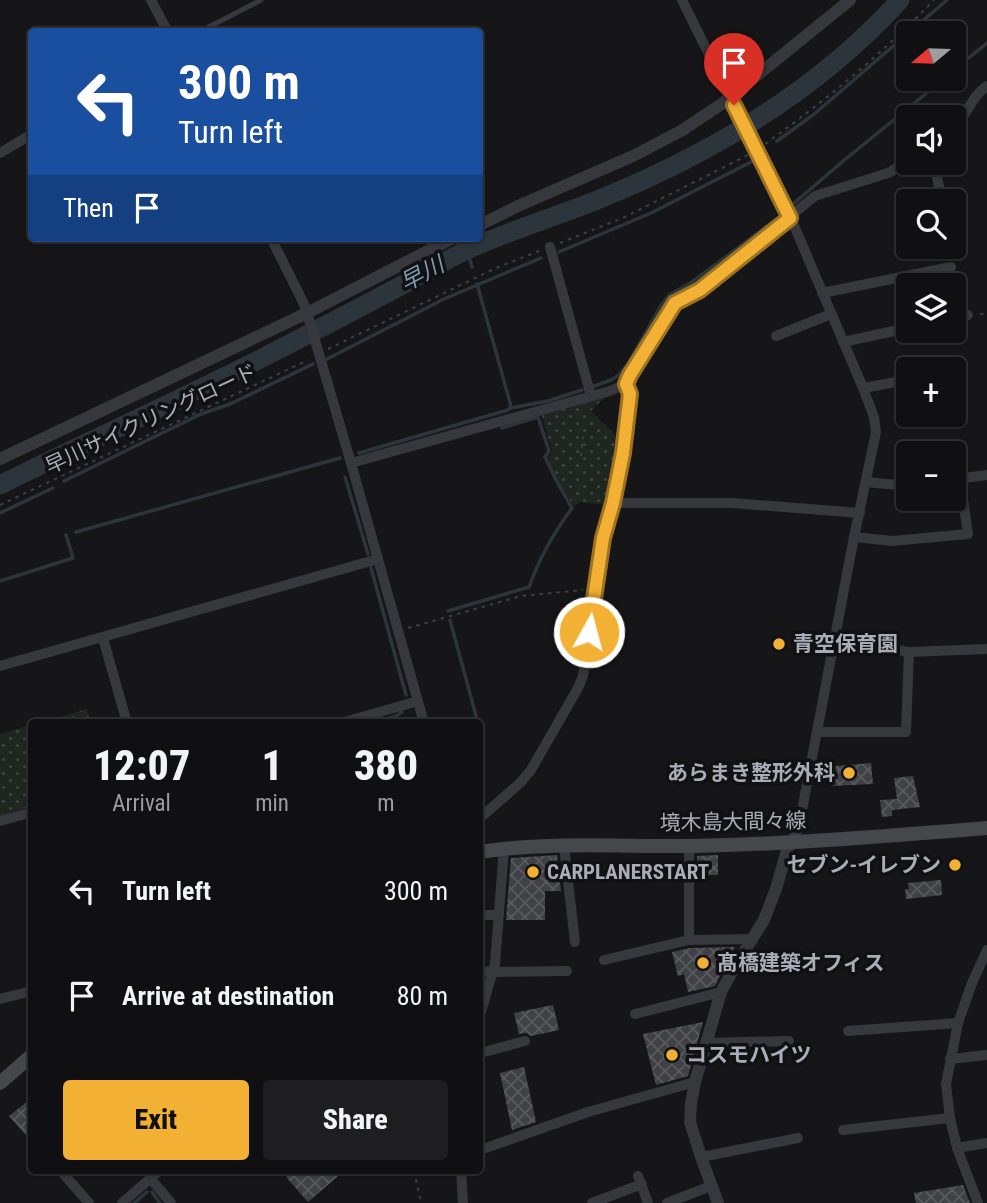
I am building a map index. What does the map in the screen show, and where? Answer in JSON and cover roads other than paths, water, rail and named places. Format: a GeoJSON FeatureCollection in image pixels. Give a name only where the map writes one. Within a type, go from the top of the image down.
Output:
{"type":"FeatureCollection","features":[{"type":"Feature","properties":{"kind":"main road","name":"境木島大間々線"},"geometry":{"type":"LineString","coordinates":[[483,852],[564,846],[789,843],[987,828]]}},
{"type":"Feature","properties":{"kind":"main road"},"geometry":{"type":"LineString","coordinates":[[0,1083],[28,1058]]}},
{"type":"Feature","properties":{"kind":"street"},"geometry":{"type":"LineString","coordinates":[[151,0],[166,28]]}},
{"type":"Feature","properties":{"kind":"street"},"geometry":{"type":"LineString","coordinates":[[682,0],[790,218],[863,388],[874,417],[876,432],[799,826],[789,843],[764,920],[721,992],[695,1082],[690,1122],[718,1203]]}},
{"type":"Feature","properties":{"kind":"street"},"geometry":{"type":"LineString","coordinates":[[483,224],[633,156],[733,100],[850,0]]}},
{"type":"Feature","properties":{"kind":"street"},"geometry":{"type":"LineString","coordinates":[[966,114],[987,86]]}},
{"type":"Feature","properties":{"kind":"street"},"geometry":{"type":"LineString","coordinates":[[0,153],[28,136]]}},
{"type":"Feature","properties":{"kind":"street"},"geometry":{"type":"LineString","coordinates":[[351,463],[610,391],[626,384],[675,303],[700,290],[815,196],[896,169]]}},
{"type":"Feature","properties":{"kind":"street"},"geometry":{"type":"LineString","coordinates":[[273,242],[303,302],[319,352],[423,719]]}},
{"type":"Feature","properties":{"kind":"street"},"geometry":{"type":"LineString","coordinates":[[0,459],[307,315],[445,242]]}},
{"type":"Feature","properties":{"kind":"street"},"geometry":{"type":"LineString","coordinates":[[550,247],[591,396]]}},
{"type":"Feature","properties":{"kind":"street"},"geometry":{"type":"LineString","coordinates":[[822,293],[951,267]]}},
{"type":"Feature","properties":{"kind":"street"},"geometry":{"type":"LineString","coordinates":[[776,336],[831,314]]}},
{"type":"Feature","properties":{"kind":"street"},"geometry":{"type":"LineString","coordinates":[[844,342],[896,331]]}},
{"type":"Feature","properties":{"kind":"street"},"geometry":{"type":"LineString","coordinates":[[863,388],[896,382]]}},
{"type":"Feature","properties":{"kind":"street"},"geometry":{"type":"LineString","coordinates":[[483,815],[531,770],[583,676],[594,588],[625,441],[630,394],[626,384]]}},
{"type":"Feature","properties":{"kind":"street"},"geometry":{"type":"LineString","coordinates":[[966,478],[987,475]]}},
{"type":"Feature","properties":{"kind":"street"},"geometry":{"type":"LineString","coordinates":[[866,482],[896,485]]}},
{"type":"Feature","properties":{"kind":"street"},"geometry":{"type":"LineString","coordinates":[[613,503],[733,503],[860,513]]}},
{"type":"Feature","properties":{"kind":"street"},"geometry":{"type":"LineString","coordinates":[[854,537],[892,541],[968,534],[963,511]]}},
{"type":"Feature","properties":{"kind":"street"},"geometry":{"type":"LineString","coordinates":[[0,666],[378,559]]}},
{"type":"Feature","properties":{"kind":"street"},"geometry":{"type":"LineString","coordinates":[[103,638],[126,719]]}},
{"type":"Feature","properties":{"kind":"street"},"geometry":{"type":"LineString","coordinates":[[835,639],[909,652],[987,649]]}},
{"type":"Feature","properties":{"kind":"street"},"geometry":{"type":"LineString","coordinates":[[818,732],[906,732],[909,652]]}},
{"type":"Feature","properties":{"kind":"street"},"geometry":{"type":"LineString","coordinates":[[355,719],[418,701]]}},
{"type":"Feature","properties":{"kind":"street"},"geometry":{"type":"LineString","coordinates":[[0,821],[28,813]]}},
{"type":"Feature","properties":{"kind":"street"},"geometry":{"type":"LineString","coordinates":[[564,846],[575,942]]}},
{"type":"Feature","properties":{"kind":"street"},"geometry":{"type":"LineString","coordinates":[[689,846],[689,940]]}},
{"type":"Feature","properties":{"kind":"street"},"geometry":{"type":"LineString","coordinates":[[483,1005],[493,972],[504,848]]}},
{"type":"Feature","properties":{"kind":"street"},"geometry":{"type":"LineString","coordinates":[[483,915],[498,915]]}},
{"type":"Feature","properties":{"kind":"street"},"geometry":{"type":"LineString","coordinates":[[604,960],[689,940],[751,939]]}},
{"type":"Feature","properties":{"kind":"street"},"geometry":{"type":"LineString","coordinates":[[987,950],[958,1023],[946,1084],[957,1148],[976,1199],[987,1193]]}},
{"type":"Feature","properties":{"kind":"street"},"geometry":{"type":"LineString","coordinates":[[483,971],[567,971]]}},
{"type":"Feature","properties":{"kind":"street"},"geometry":{"type":"LineString","coordinates":[[0,999],[28,991]]}},
{"type":"Feature","properties":{"kind":"street"},"geometry":{"type":"LineString","coordinates":[[635,1014],[721,992]]}},
{"type":"Feature","properties":{"kind":"street"},"geometry":{"type":"LineString","coordinates":[[848,1031],[958,1023]]}},
{"type":"Feature","properties":{"kind":"street"},"geometry":{"type":"LineString","coordinates":[[483,1052],[525,1041]]}},
{"type":"Feature","properties":{"kind":"street"},"geometry":{"type":"LineString","coordinates":[[706,1043],[789,1041]]}},
{"type":"Feature","properties":{"kind":"street"},"geometry":{"type":"LineString","coordinates":[[950,1059],[987,1055]]}},
{"type":"Feature","properties":{"kind":"street"},"geometry":{"type":"LineString","coordinates":[[483,1149],[588,1112],[695,1082]]}},
{"type":"Feature","properties":{"kind":"street"},"geometry":{"type":"LineString","coordinates":[[843,1130],[950,1118]]}},
{"type":"Feature","properties":{"kind":"street"},"geometry":{"type":"LineString","coordinates":[[701,1157],[798,1137]]}},
{"type":"Feature","properties":{"kind":"street"},"geometry":{"type":"LineString","coordinates":[[957,1148],[987,1143]]}},
{"type":"Feature","properties":{"kind":"street"},"geometry":{"type":"LineString","coordinates":[[64,1174],[89,1203]]}},
{"type":"Feature","properties":{"kind":"street"},"geometry":{"type":"LineString","coordinates":[[461,1174],[463,1203]]}},
{"type":"Feature","properties":{"kind":"street"},"geometry":{"type":"LineString","coordinates":[[122,1203],[150,1175],[172,1203]]}},
{"type":"Feature","properties":{"kind":"street"},"geometry":{"type":"LineString","coordinates":[[593,1203],[640,1180],[649,1203]]}},
{"type":"Feature","properties":{"kind":"street"},"geometry":{"type":"LineString","coordinates":[[667,1203],[711,1186]]}},
{"type":"Feature","properties":{"kind":"lane"},"geometry":{"type":"LineString","coordinates":[[207,28],[260,0]]}},
{"type":"Feature","properties":{"kind":"waterway","name":"早川"},"geometry":{"type":"LineString","coordinates":[[0,485],[238,370],[469,249],[607,196],[688,159],[801,89],[869,32],[900,0]]}},
{"type":"Feature","properties":{"kind":"waterway"},"geometry":{"type":"LineString","coordinates":[[777,141],[813,115],[947,0]]}},
{"type":"Feature","properties":{"kind":"waterway"},"geometry":{"type":"LineString","coordinates":[[966,60],[987,43]]}},
{"type":"Feature","properties":{"kind":"waterway"},"geometry":{"type":"LineString","coordinates":[[792,205],[929,91]]}},
{"type":"Feature","properties":{"kind":"waterway"},"geometry":{"type":"LineString","coordinates":[[559,252],[651,213],[753,161]]}},
{"type":"Feature","properties":{"kind":"waterway"},"geometry":{"type":"LineString","coordinates":[[594,386],[619,375],[669,295],[692,282],[779,217]]}},
{"type":"Feature","properties":{"kind":"waterway"},"geometry":{"type":"LineString","coordinates":[[467,250],[472,267]]}},
{"type":"Feature","properties":{"kind":"waterway"},"geometry":{"type":"LineString","coordinates":[[327,359],[444,299],[541,258]]}},
{"type":"Feature","properties":{"kind":"waterway"},"geometry":{"type":"LineString","coordinates":[[359,453],[508,410],[511,406],[477,284]]}},
{"type":"Feature","properties":{"kind":"waterway"},"geometry":{"type":"LineString","coordinates":[[64,481],[201,414],[230,404],[313,364]]}},
{"type":"Feature","properties":{"kind":"waterway"},"geometry":{"type":"LineString","coordinates":[[511,408],[548,401],[582,390]]}},
{"type":"Feature","properties":{"kind":"waterway"},"geometry":{"type":"LineString","coordinates":[[448,611],[529,587],[548,546],[572,508],[545,457],[549,451],[538,417],[502,428]]}},
{"type":"Feature","properties":{"kind":"waterway"},"geometry":{"type":"LineString","coordinates":[[76,532],[340,458]]}},
{"type":"Feature","properties":{"kind":"waterway"},"geometry":{"type":"LineString","coordinates":[[345,477],[368,554]]}},
{"type":"Feature","properties":{"kind":"waterway"},"geometry":{"type":"LineString","coordinates":[[0,513],[53,488]]}},
{"type":"Feature","properties":{"kind":"waterway"},"geometry":{"type":"LineString","coordinates":[[0,581],[73,558],[66,535]]}},
{"type":"Feature","properties":{"kind":"waterway"},"geometry":{"type":"LineString","coordinates":[[371,568],[406,695]]}},
{"type":"Feature","properties":{"kind":"waterway"},"geometry":{"type":"LineString","coordinates":[[450,620],[477,719]]}},
{"type":"Feature","properties":{"kind":"waterway"},"geometry":{"type":"LineString","coordinates":[[387,719],[402,712]]}},
{"type":"Feature","properties":{"kind":"waterway"},"geometry":{"type":"LineString","coordinates":[[134,1203],[147,1192]]}},
{"type":"Feature","properties":{"kind":"waterway"},"geometry":{"type":"LineString","coordinates":[[152,1192],[160,1203]]}},
{"type":"Feature","properties":{"kind":"place","name":"青空保育園"},"geometry":{"type":"Point","coordinates":[779,644]}},
{"type":"Feature","properties":{"kind":"place","name":"あらまき整形外科"},"geometry":{"type":"Point","coordinates":[849,773]}},
{"type":"Feature","properties":{"kind":"place","name":"セブン-イレブン"},"geometry":{"type":"Point","coordinates":[955,865]}},
{"type":"Feature","properties":{"kind":"place","name":"CARPLANERSTART"},"geometry":{"type":"Point","coordinates":[533,872]}},
{"type":"Feature","properties":{"kind":"place","name":"髙橋建築オフィス"},"geometry":{"type":"Point","coordinates":[703,963]}},
{"type":"Feature","properties":{"kind":"place","name":"コスモハイツ"},"geometry":{"type":"Point","coordinates":[672,1055]}}]}
